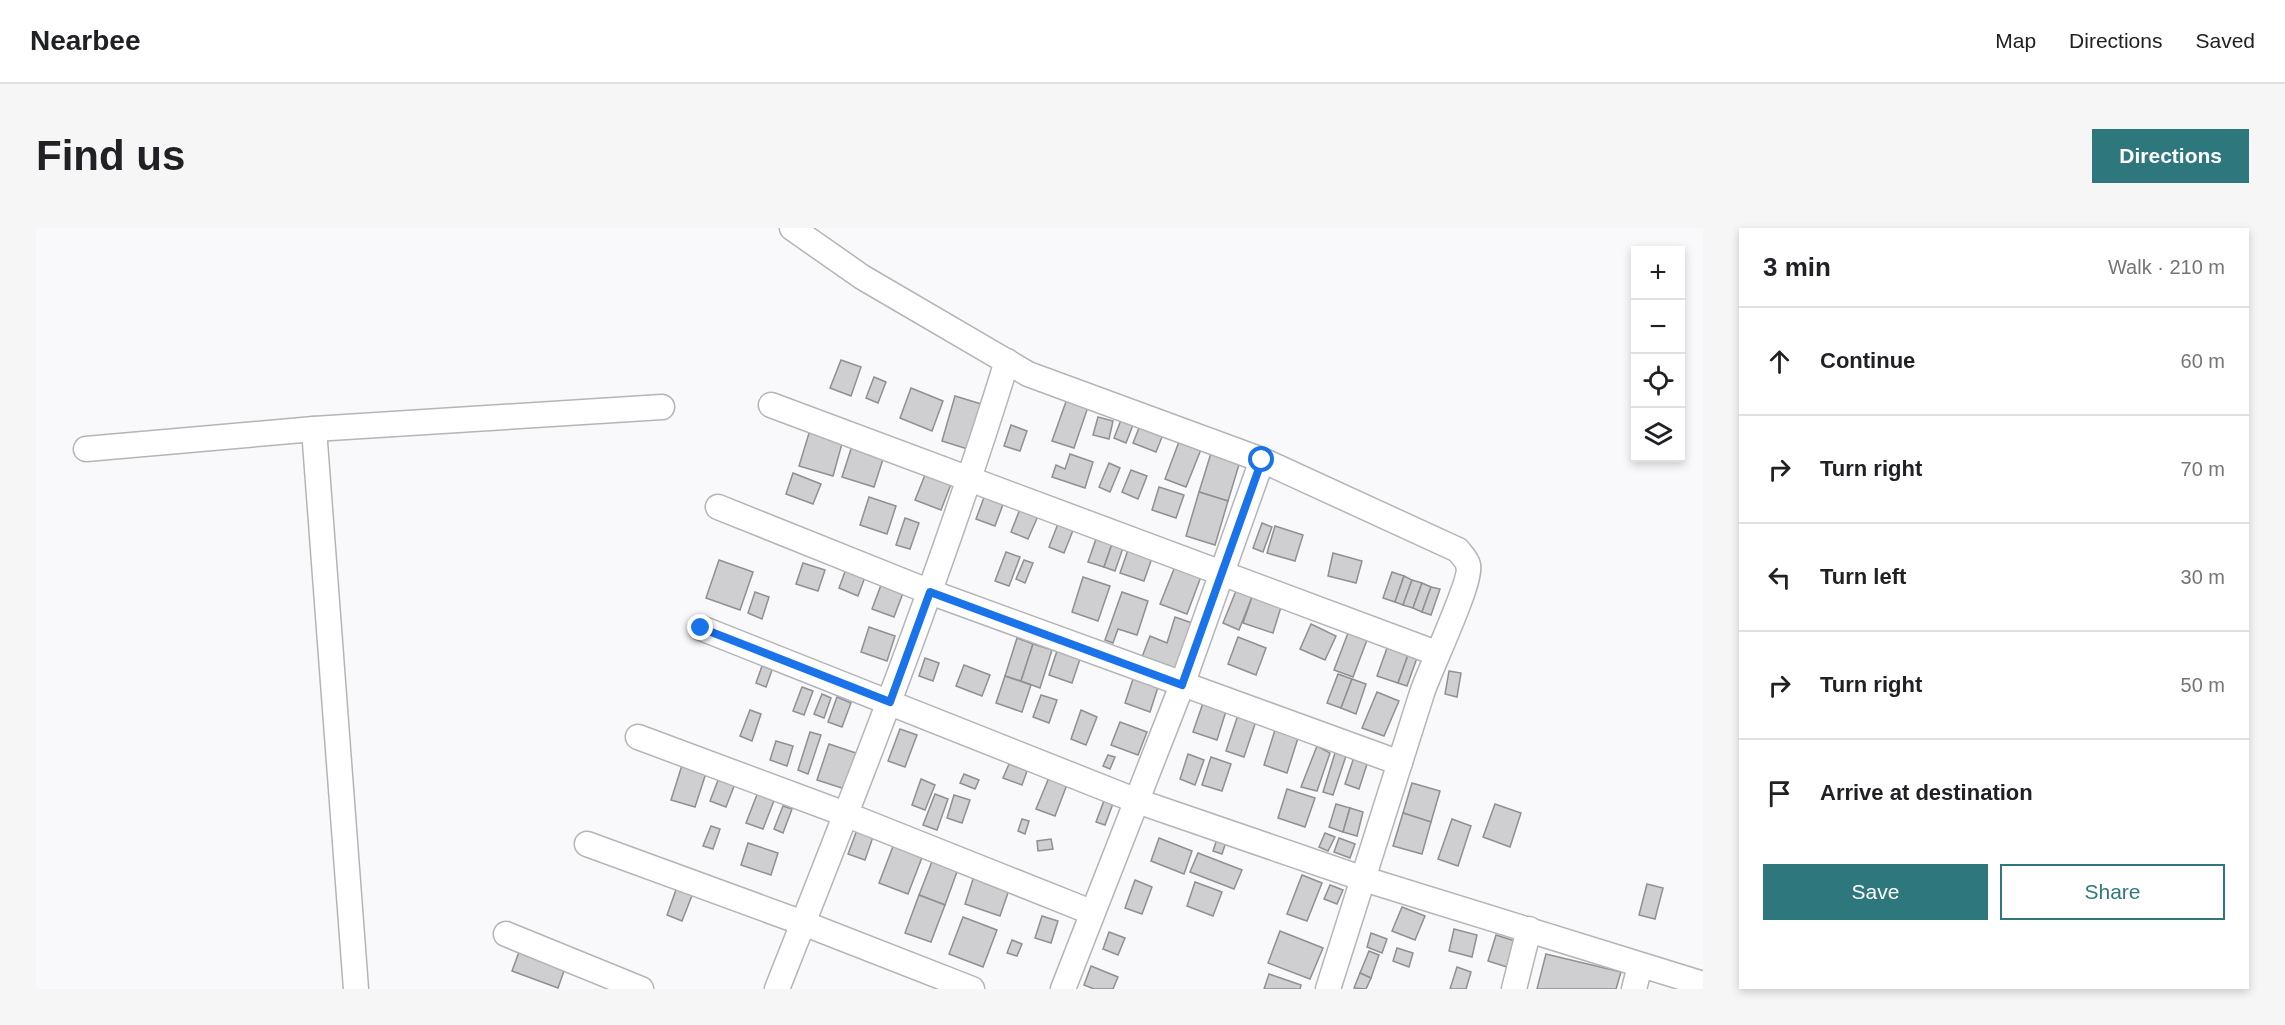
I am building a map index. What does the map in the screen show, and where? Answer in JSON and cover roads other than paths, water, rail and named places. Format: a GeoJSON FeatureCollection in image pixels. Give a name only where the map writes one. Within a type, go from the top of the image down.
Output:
{"type":"FeatureCollection","features":[{"type":"Feature","properties":{"kind":"street"},"geometry":{"type":"LineString","coordinates":[[792,228],[862,277],[1028,374],[1262,460],[1458,550],[1468,566],[1467,585],[1436,652],[1328,989]]}},
{"type":"Feature","properties":{"kind":"street"},"geometry":{"type":"LineString","coordinates":[[777,989],[890,702],[971,478],[1007,361]]}},
{"type":"Feature","properties":{"kind":"street"},"geometry":{"type":"LineString","coordinates":[[771,405],[1436,652]]}},
{"type":"Feature","properties":{"kind":"street"},"geometry":{"type":"LineString","coordinates":[[86,449],[314,429],[662,407]]}},
{"type":"Feature","properties":{"kind":"street"},"geometry":{"type":"LineString","coordinates":[[314,429],[356,989]]}},
{"type":"Feature","properties":{"kind":"street"},"geometry":{"type":"LineString","coordinates":[[1063,989],[1091,912],[1182,685],[1262,460]]}},
{"type":"Feature","properties":{"kind":"street"},"geometry":{"type":"LineString","coordinates":[[718,507],[930,592],[1401,764]]}},
{"type":"Feature","properties":{"kind":"street"},"geometry":{"type":"LineString","coordinates":[[701,628],[1137,801],[1364,879],[1703,984]]}},
{"type":"Feature","properties":{"kind":"street"},"geometry":{"type":"LineString","coordinates":[[638,736],[845,814],[1091,912]]}},
{"type":"Feature","properties":{"kind":"street"},"geometry":{"type":"LineString","coordinates":[[587,844],[803,923],[972,989]]}},
{"type":"Feature","properties":{"kind":"street"},"geometry":{"type":"LineString","coordinates":[[1514,989],[1529,929]]}},
{"type":"Feature","properties":{"kind":"street"},"geometry":{"type":"LineString","coordinates":[[506,934],[641,989]]}},
{"type":"Feature","properties":{"kind":"street"},"geometry":{"type":"LineString","coordinates":[[1634,989],[1640,966]]}}]}
